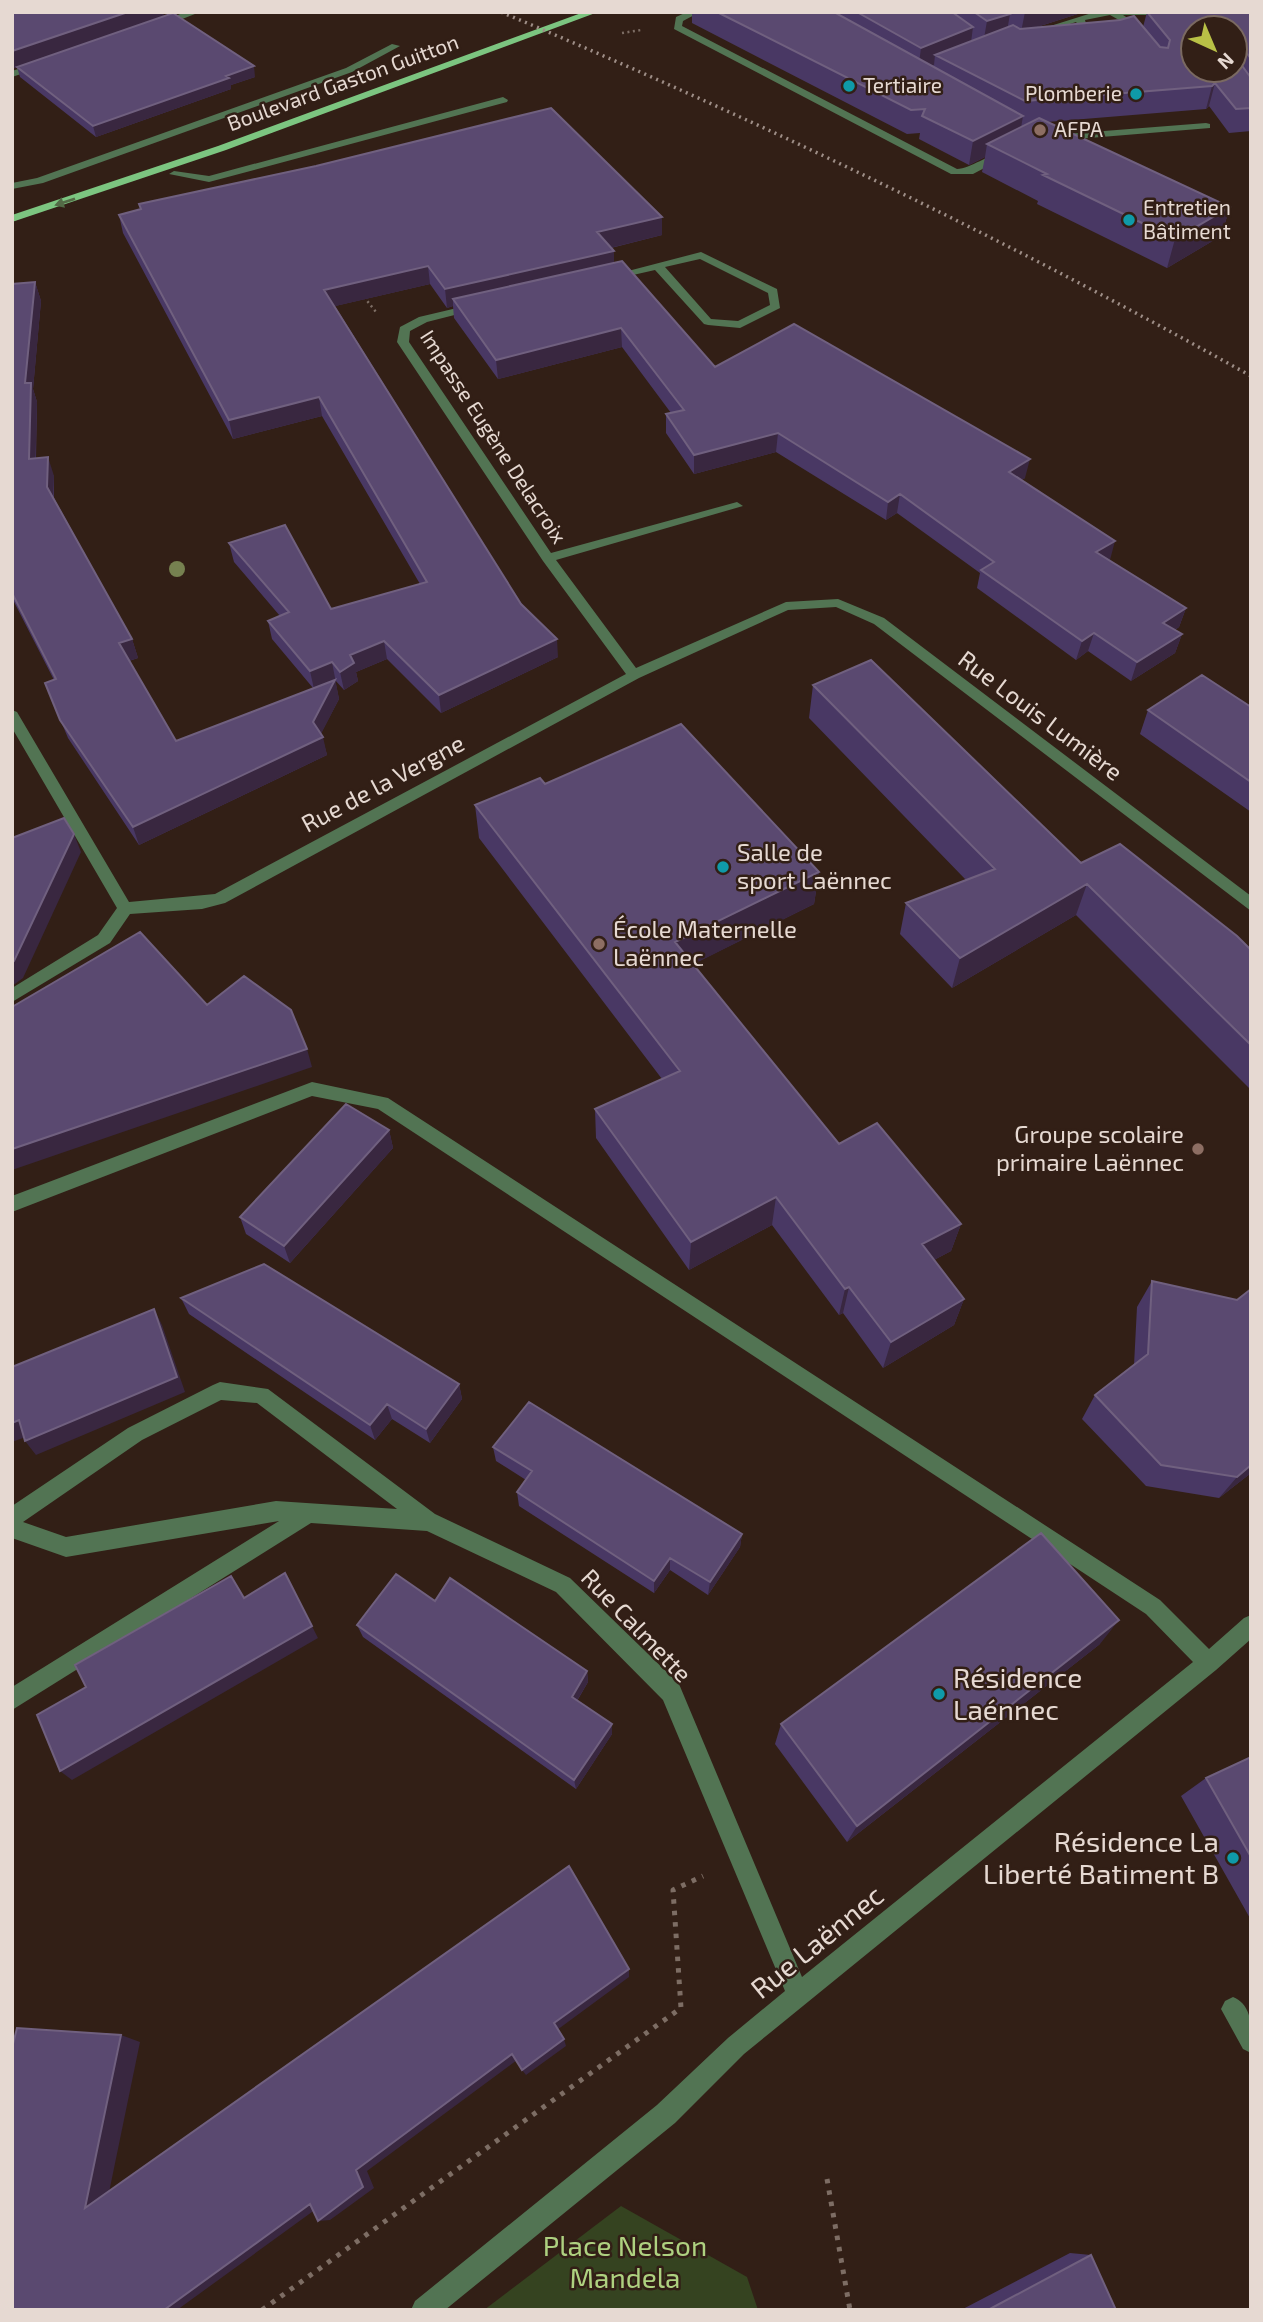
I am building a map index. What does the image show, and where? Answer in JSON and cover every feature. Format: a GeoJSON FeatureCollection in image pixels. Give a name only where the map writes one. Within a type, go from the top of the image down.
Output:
{"type":"FeatureCollection","features":[{"type":"Feature","properties":{"kind":"main road","name":"Boulevard Gaston Guitton"},"geometry":{"type":"LineString","coordinates":[[12,219],[222,148],[593,12]]}},
{"type":"Feature","properties":{"kind":"main road","name":"Boulevard Gaston Guitton"},"geometry":{"type":"LineString","coordinates":[[12,229],[76,211],[174,174],[222,148]]}},
{"type":"Feature","properties":{"kind":"street"},"geometry":{"type":"LineString","coordinates":[[143,30],[195,12]]}},
{"type":"Feature","properties":{"kind":"street"},"geometry":{"type":"LineString","coordinates":[[695,12],[679,19],[677,27],[956,172],[969,172],[1013,150]]}},
{"type":"Feature","properties":{"kind":"street"},"geometry":{"type":"LineString","coordinates":[[1019,38],[1077,15],[1111,12],[1194,14]]}},
{"type":"Feature","properties":{"kind":"street"},"geometry":{"type":"LineString","coordinates":[[1111,12],[1132,24],[1128,34]]}},
{"type":"Feature","properties":{"kind":"street"},"geometry":{"type":"LineString","coordinates":[[1077,15],[1079,24],[1096,38]]}},
{"type":"Feature","properties":{"kind":"street"},"geometry":{"type":"LineString","coordinates":[[1154,25],[1179,18]]}},
{"type":"Feature","properties":{"kind":"street"},"geometry":{"type":"LineString","coordinates":[[1128,34],[1143,29]]}},
{"type":"Feature","properties":{"kind":"street"},"geometry":{"type":"LineString","coordinates":[[1128,34],[1145,50]]}},
{"type":"Feature","properties":{"kind":"street"},"geometry":{"type":"LineString","coordinates":[[12,186],[39,181],[349,70],[395,46]]}},
{"type":"Feature","properties":{"kind":"street"},"geometry":{"type":"LineString","coordinates":[[12,74],[51,61]]}},
{"type":"Feature","properties":{"kind":"street"},"geometry":{"type":"LineString","coordinates":[[174,174],[209,179],[503,100]]}},
{"type":"Feature","properties":{"kind":"street"},"geometry":{"type":"LineString","coordinates":[[1035,139],[1206,126]]}},
{"type":"Feature","properties":{"kind":"street"},"geometry":{"type":"LineString","coordinates":[[593,281],[701,255],[773,291],[776,306],[740,325],[708,322],[658,266]]}},
{"type":"Feature","properties":{"kind":"street","name":"Impasse Eugène Delacroix"},"geometry":{"type":"LineString","coordinates":[[488,304],[423,319],[404,329],[402,342],[548,558],[634,676]]}},
{"type":"Feature","properties":{"kind":"street"},"geometry":{"type":"LineString","coordinates":[[548,558],[737,506]]}},
{"type":"Feature","properties":{"kind":"street","name":"Rue Louis Lumière"},"geometry":{"type":"LineString","coordinates":[[786,606],[838,603],[878,621],[1251,905]]}},
{"type":"Feature","properties":{"kind":"street","name":"Rue de la Vergne"},"geometry":{"type":"LineString","coordinates":[[124,908],[202,903],[219,898],[634,676],[786,606]]}},
{"type":"Feature","properties":{"kind":"street"},"geometry":{"type":"LineString","coordinates":[[12,715],[124,908],[104,939],[12,996]]}},
{"type":"Feature","properties":{"kind":"street"},"geometry":{"type":"LineString","coordinates":[[12,1204],[312,1089],[382,1103],[1153,1607],[1209,1663]]}},
{"type":"Feature","properties":{"kind":"street"},"geometry":{"type":"LineString","coordinates":[[12,1518],[135,1434],[220,1391],[261,1395],[428,1521]]}},
{"type":"Feature","properties":{"kind":"street","name":"Rue Calmette"},"geometry":{"type":"LineString","coordinates":[[12,1528],[66,1547],[276,1511],[428,1521],[563,1585],[671,1692],[798,1995]]}},
{"type":"Feature","properties":{"kind":"street"},"geometry":{"type":"LineString","coordinates":[[12,1699],[309,1513]]}},
{"type":"Feature","properties":{"kind":"street","name":"Rue Laënnec"},"geometry":{"type":"LineString","coordinates":[[424,2310],[666,2114],[736,2046],[1209,1663],[1251,1625]]}},
{"type":"Feature","properties":{"kind":"street"},"geometry":{"type":"LineString","coordinates":[[1233,2009],[1251,2040]]}},
{"type":"Feature","properties":{"kind":"path"},"geometry":{"type":"LineString","coordinates":[[359,291],[377,312],[404,329]]}},
{"type":"Feature","properties":{"kind":"path"},"geometry":{"type":"LineString","coordinates":[[262,2310],[681,2008],[673,1890],[740,1861]]}},
{"type":"Feature","properties":{"kind":"path"},"geometry":{"type":"LineString","coordinates":[[827,2179],[850,2310]]}},
{"type":"Feature","properties":{"kind":"green space","name":"Place Nelson Mandela"},"geometry":{"type":"Polygon","coordinates":[[[621,2206],[747,2277],[758,2310],[484,2310],[621,2206]]]}},
{"type":"Feature","properties":{"kind":"building"},"geometry":{"type":"Polygon","coordinates":[[[12,12],[128,12],[12,51],[12,12]]]}},
{"type":"Feature","properties":{"kind":"building"},"geometry":{"type":"Polygon","coordinates":[[[717,12],[834,12],[1023,116],[973,141],[922,116],[925,109],[911,110],[717,12]]]}},
{"type":"Feature","properties":{"kind":"building"},"geometry":{"type":"Polygon","coordinates":[[[857,12],[952,12],[973,27],[921,48],[857,12]]]}},
{"type":"Feature","properties":{"kind":"building"},"geometry":{"type":"Polygon","coordinates":[[[974,12],[1008,12],[1010,14],[987,21],[974,12]]]}},
{"type":"Feature","properties":{"kind":"building"},"geometry":{"type":"Polygon","coordinates":[[[1147,12],[1251,12],[1251,59],[1249,14],[1179,14],[1179,84],[1214,84],[1212,86],[1025,101],[935,55],[1013,25],[1020,29],[1120,20],[1134,16],[1160,47],[1168,48],[1170,40],[1147,12]]]}},
{"type":"Feature","properties":{"kind":"building"},"geometry":{"type":"Polygon","coordinates":[[[173,13],[254,66],[226,76],[229,78],[93,126],[17,67],[173,13]]]}},
{"type":"Feature","properties":{"kind":"building"},"geometry":{"type":"Polygon","coordinates":[[[1249,75],[1251,108],[1236,109],[1216,84],[1249,84],[1249,75]]]}},
{"type":"Feature","properties":{"kind":"building"},"geometry":{"type":"Polygon","coordinates":[[[551,108],[662,217],[597,232],[614,251],[445,289],[428,266],[324,290],[521,604],[557,639],[439,695],[384,641],[350,655],[354,663],[340,672],[332,662],[310,671],[268,621],[289,612],[229,543],[285,525],[331,609],[427,582],[319,397],[229,420],[119,215],[141,209],[139,204],[316,166],[551,108]]]}},
{"type":"Feature","properties":{"kind":"building"},"geometry":{"type":"Polygon","coordinates":[[[1039,118],[1230,207],[1175,239],[1043,175],[1047,174],[987,144],[1039,118]]]}},
{"type":"Feature","properties":{"kind":"building"},"geometry":{"type":"Polygon","coordinates":[[[622,261],[715,367],[794,324],[1030,459],[1009,472],[1115,541],[1096,552],[1186,608],[1163,623],[1182,634],[1137,662],[1094,633],[1082,641],[981,570],[994,562],[900,494],[888,502],[778,433],[694,455],[666,414],[684,410],[621,328],[496,360],[453,299],[622,261]]]}},
{"type":"Feature","properties":{"kind":"building"},"geometry":{"type":"Polygon","coordinates":[[[35,282],[25,383],[31,383],[29,459],[48,457],[47,487],[132,639],[119,643],[176,741],[335,680],[313,722],[323,737],[133,827],[60,720],[45,683],[56,679],[12,593],[12,284],[35,282]]]}},
{"type":"Feature","properties":{"kind":"building"},"geometry":{"type":"Polygon","coordinates":[[[871,660],[1081,863],[1120,844],[1251,950],[1251,1045],[1087,884],[960,958],[906,903],[995,869],[813,685],[871,660]]]}},
{"type":"Feature","properties":{"kind":"building"},"geometry":{"type":"Polygon","coordinates":[[[1202,675],[1251,707],[1251,782],[1148,710],[1202,675]]]}},
{"type":"Feature","properties":{"kind":"building"},"geometry":{"type":"Polygon","coordinates":[[[681,724],[819,872],[675,942],[839,1144],[877,1123],[961,1224],[922,1244],[964,1299],[891,1342],[849,1287],[845,1289],[776,1197],[691,1242],[595,1109],[680,1071],[475,805],[540,778],[545,784],[681,724]]]}},
{"type":"Feature","properties":{"kind":"building"},"geometry":{"type":"Polygon","coordinates":[[[64,818],[74,834],[12,963],[12,838],[64,818]]]}},
{"type":"Feature","properties":{"kind":"building"},"geometry":{"type":"Polygon","coordinates":[[[140,932],[207,1005],[244,976],[291,1010],[307,1049],[12,1149],[12,1007],[140,932]]]}},
{"type":"Feature","properties":{"kind":"building"},"geometry":{"type":"Polygon","coordinates":[[[346,1104],[389,1130],[284,1246],[240,1217],[346,1104]]]}},
{"type":"Feature","properties":{"kind":"building"},"geometry":{"type":"Polygon","coordinates":[[[264,1264],[459,1384],[426,1429],[387,1404],[370,1425],[181,1298],[264,1264]]]}},
{"type":"Feature","properties":{"kind":"building"},"geometry":{"type":"Polygon","coordinates":[[[1152,1281],[1237,1300],[1251,1289],[1251,1465],[1237,1477],[1161,1465],[1095,1395],[1148,1354],[1152,1281]]]}},
{"type":"Feature","properties":{"kind":"building"},"geometry":{"type":"Polygon","coordinates":[[[154,1309],[177,1377],[25,1441],[19,1420],[12,1423],[12,1367],[154,1309]]]}},
{"type":"Feature","properties":{"kind":"building"},"geometry":{"type":"Polygon","coordinates":[[[529,1402],[742,1534],[710,1582],[670,1558],[654,1581],[517,1492],[532,1471],[493,1447],[529,1402]]]}},
{"type":"Feature","properties":{"kind":"building","name":"Résidence Laénnec"},"geometry":{"type":"Polygon","coordinates":[[[1041,1533],[1119,1620],[857,1826],[781,1724],[1041,1533]]]}},
{"type":"Feature","properties":{"kind":"building"},"geometry":{"type":"Polygon","coordinates":[[[285,1573],[312,1626],[60,1771],[37,1715],[86,1687],[75,1665],[231,1576],[244,1598],[285,1573]]]}},
{"type":"Feature","properties":{"kind":"building"},"geometry":{"type":"Polygon","coordinates":[[[396,1574],[435,1601],[450,1578],[587,1671],[572,1697],[612,1724],[574,1780],[357,1625],[396,1574]]]}},
{"type":"Feature","properties":{"kind":"building"},"geometry":{"type":"Polygon","coordinates":[[[1251,1757],[1251,1857],[1206,1778],[1251,1757]]]}},
{"type":"Feature","properties":{"kind":"building"},"geometry":{"type":"Polygon","coordinates":[[[569,1866],[629,1969],[554,2023],[564,2039],[522,2070],[512,2054],[356,2170],[363,2187],[318,2221],[310,2204],[164,2310],[12,2310],[12,2048],[17,2028],[121,2035],[85,2208],[569,1866]]]}},
{"type":"Feature","properties":{"kind":"building"},"geometry":{"type":"Polygon","coordinates":[[[1091,2255],[1116,2310],[988,2310],[1091,2255]]]}},
{"type":"Feature","properties":{"kind":"railway"},"geometry":{"type":"LineString","coordinates":[[501,12],[692,95],[881,184],[1067,277],[1251,376]]}},
{"type":"Feature","properties":{"kind":"place","name":"Tertiaire"},"geometry":{"type":"Point","coordinates":[849,86]}},
{"type":"Feature","properties":{"kind":"place","name":"Plomberie"},"geometry":{"type":"Point","coordinates":[1136,94]}},
{"type":"Feature","properties":{"kind":"place","name":"AFPA"},"geometry":{"type":"Point","coordinates":[1040,130]}},
{"type":"Feature","properties":{"kind":"place","name":"Entretien Bâtiment"},"geometry":{"type":"Point","coordinates":[1129,220]}},
{"type":"Feature","properties":{"kind":"place","name":"Salle de sport Laënnec"},"geometry":{"type":"Point","coordinates":[723,867]}},
{"type":"Feature","properties":{"kind":"place","name":"École Maternelle Laënnec"},"geometry":{"type":"Point","coordinates":[599,944]}},
{"type":"Feature","properties":{"kind":"place","name":"Groupe scolaire primaire Laënnec"},"geometry":{"type":"Point","coordinates":[1198,1149]}},
{"type":"Feature","properties":{"kind":"place","name":"Résidence Laénnec"},"geometry":{"type":"Point","coordinates":[939,1694]}},
{"type":"Feature","properties":{"kind":"place","name":"Résidence La Liberté Batiment B"},"geometry":{"type":"Point","coordinates":[1233,1858]}}]}
